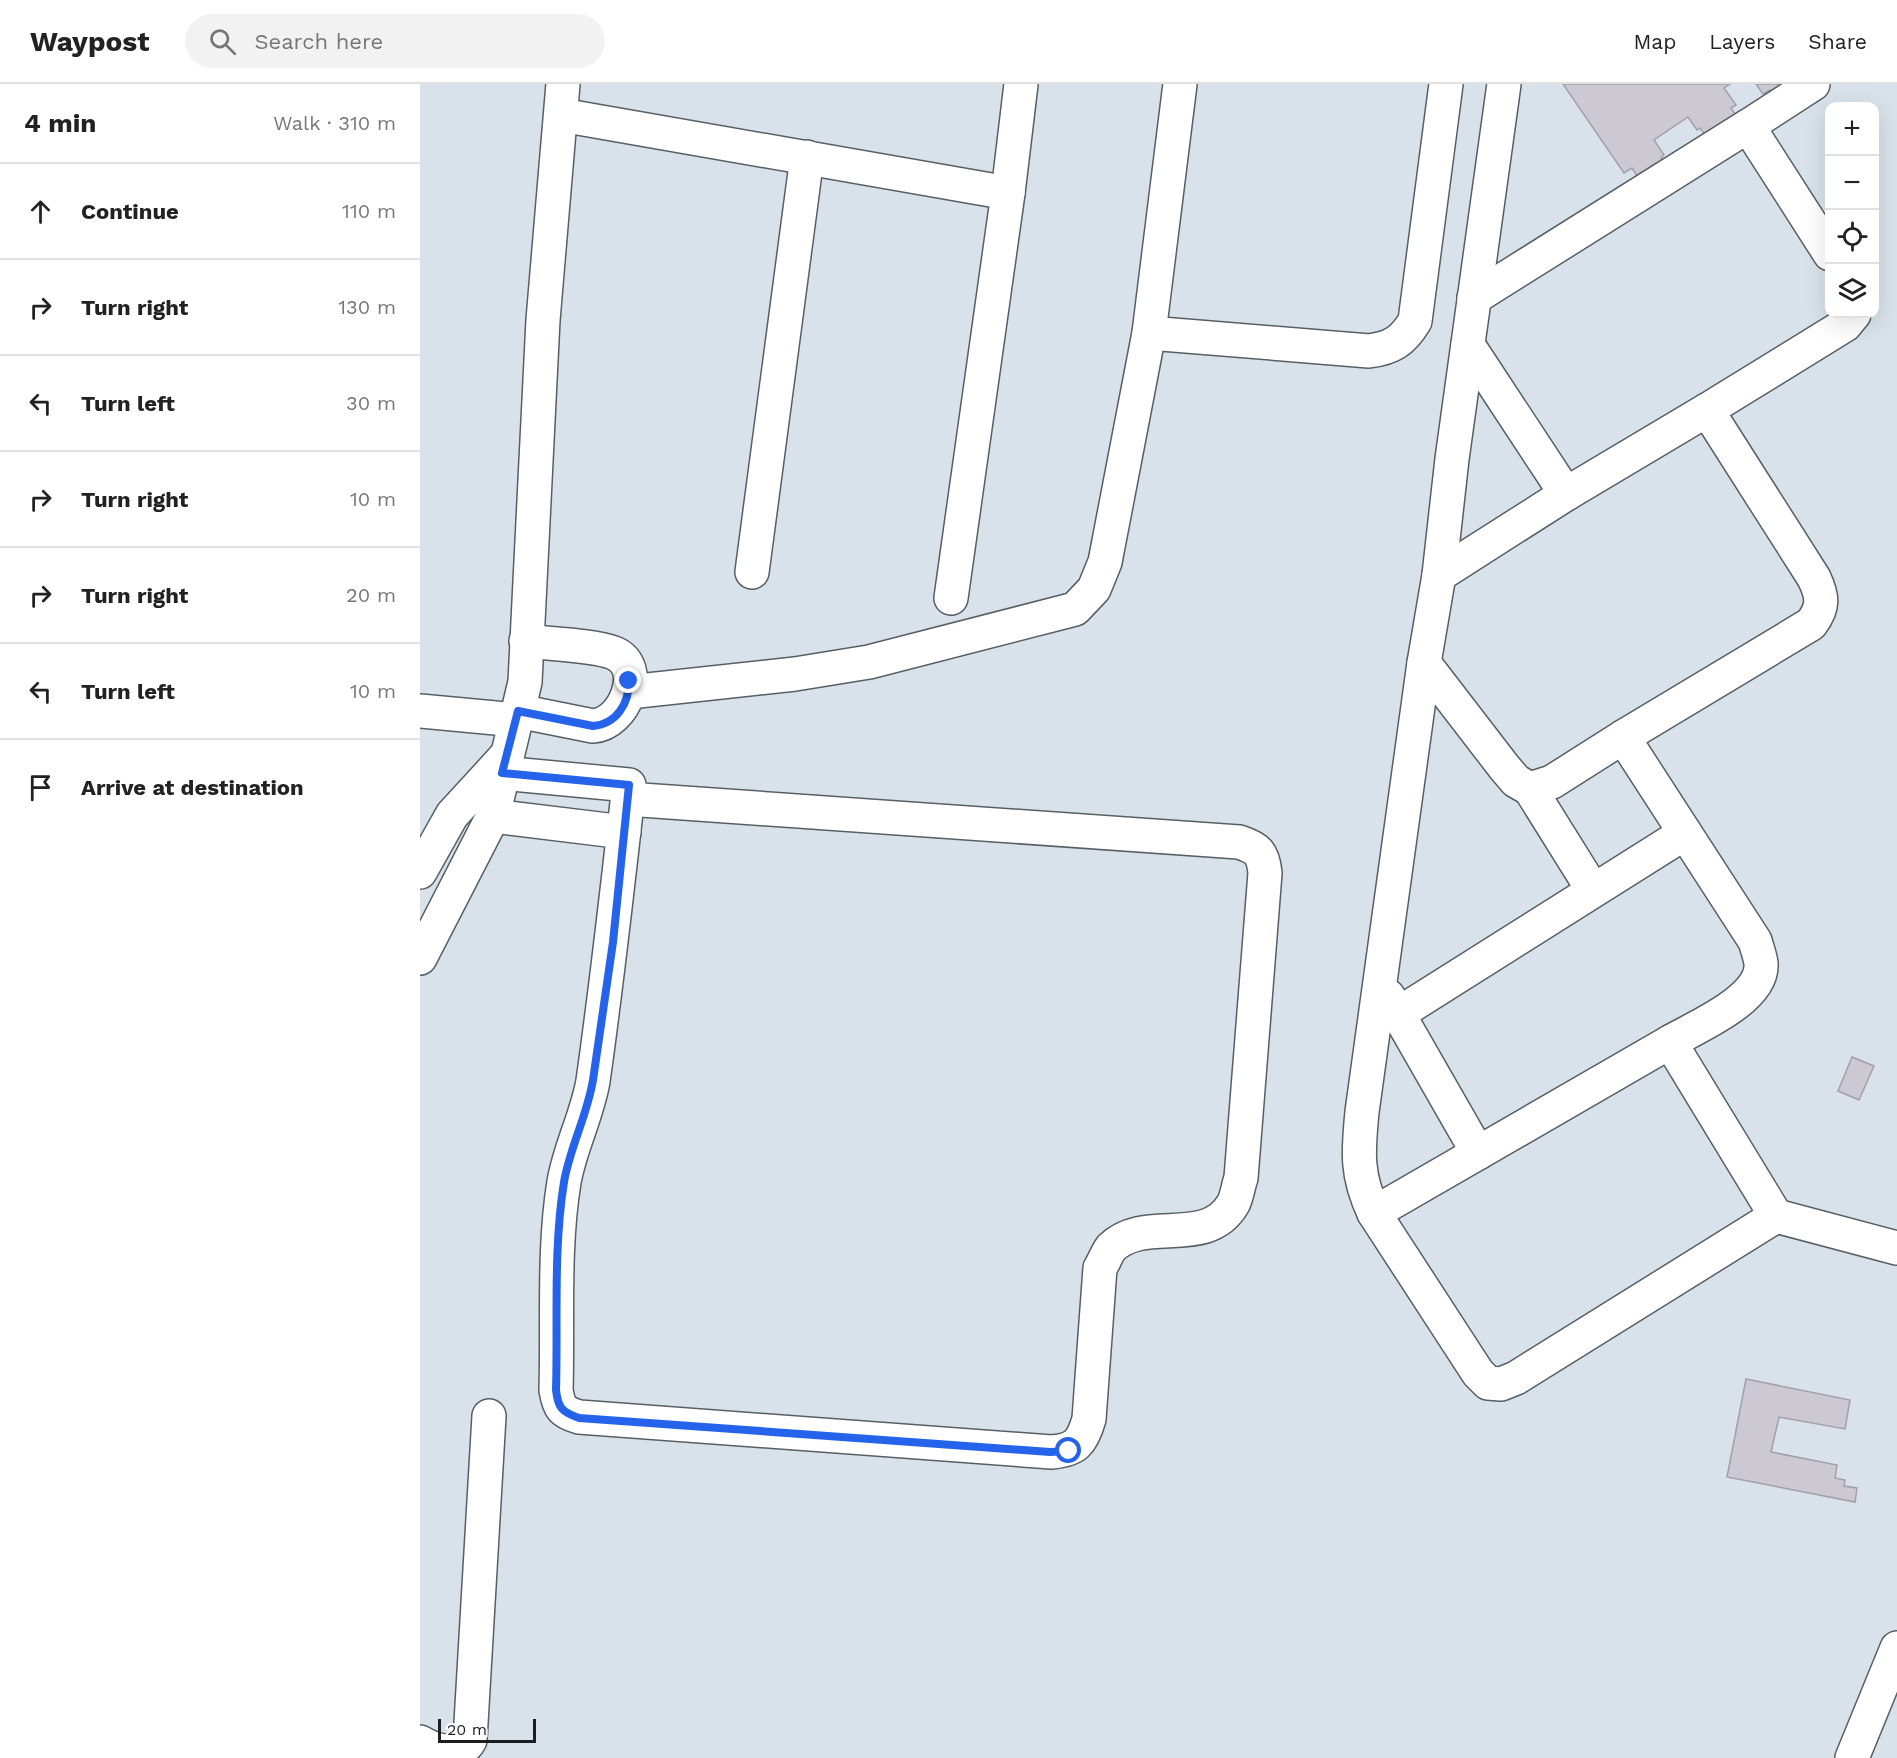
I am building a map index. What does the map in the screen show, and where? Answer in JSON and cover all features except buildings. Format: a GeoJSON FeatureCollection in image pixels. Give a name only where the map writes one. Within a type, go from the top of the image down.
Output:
{"type":"FeatureCollection","features":[{"type":"Feature","properties":{"kind":"street"},"geometry":{"type":"LineString","coordinates":[[951,598],[1008,194],[1020,84]]}},
{"type":"Feature","properties":{"kind":"street"},"geometry":{"type":"LineString","coordinates":[[629,692],[795,674],[869,662],[1075,609],[1094,590],[1105,562],[1149,333],[1180,84]]}},
{"type":"Feature","properties":{"kind":"street"},"geometry":{"type":"LineString","coordinates":[[1149,333],[1369,351],[1385,349],[1403,340],[1415,321],[1446,84]]}},
{"type":"Feature","properties":{"kind":"street"},"geometry":{"type":"LineString","coordinates":[[1504,84],[1474,298],[1440,575],[1424,663],[1358,1154],[1365,1193],[1374,1213],[1478,1373],[1488,1383],[1500,1384],[1526,1372],[1776,1215]]}},
{"type":"Feature","properties":{"kind":"street"},"geometry":{"type":"LineString","coordinates":[[1474,298],[1813,84]]}},
{"type":"Feature","properties":{"kind":"street"},"geometry":{"type":"LineString","coordinates":[[420,958],[493,816],[525,682],[543,320],[562,99],[807,157],[1008,194]]}},
{"type":"Feature","properties":{"kind":"street"},"geometry":{"type":"LineString","coordinates":[[1748,126],[1825,246]]}},
{"type":"Feature","properties":{"kind":"street"},"geometry":{"type":"LineString","coordinates":[[752,572],[807,157]]}},
{"type":"Feature","properties":{"kind":"street"},"geometry":{"type":"LineString","coordinates":[[1440,575],[1566,494],[1845,325],[1851,318]]}},
{"type":"Feature","properties":{"kind":"street"},"geometry":{"type":"LineString","coordinates":[[1468,345],[1566,494]]}},
{"type":"Feature","properties":{"kind":"street"},"geometry":{"type":"LineString","coordinates":[[1530,789],[1551,782],[1811,624],[1821,610],[1821,594],[1814,578],[1707,410]]}},
{"type":"Feature","properties":{"kind":"street"},"geometry":{"type":"LineString","coordinates":[[420,711],[517,715],[593,726],[604,725],[616,716],[629,692],[626,665],[615,653],[526,641]]}},
{"type":"Feature","properties":{"kind":"street"},"geometry":{"type":"LineString","coordinates":[[1424,663],[1504,767],[1516,781],[1530,789],[1593,890]]}},
{"type":"Feature","properties":{"kind":"street"},"geometry":{"type":"LineString","coordinates":[[1374,1213],[1739,1002],[1754,988],[1761,965],[1755,941],[1623,737]]}},
{"type":"Feature","properties":{"kind":"street"},"geometry":{"type":"LineString","coordinates":[[504,765],[629,785],[627,799],[613,942],[590,1102],[571,1154],[560,1216],[556,1390],[558,1407],[579,1418],[1050,1452],[1069,1451],[1083,1438],[1089,1419],[1100,1268],[1111,1248],[1130,1236],[1155,1231],[1197,1230],[1218,1221],[1233,1204],[1241,1178],[1265,873],[1264,858],[1257,848],[1239,842],[627,799]]}},
{"type":"Feature","properties":{"kind":"street"},"geometry":{"type":"LineString","coordinates":[[420,872],[452,815],[504,765]]}},
{"type":"Feature","properties":{"kind":"street"},"geometry":{"type":"LineString","coordinates":[[493,816],[624,832]]}},
{"type":"Feature","properties":{"kind":"street"},"geometry":{"type":"LineString","coordinates":[[1398,1014],[1685,833]]}},
{"type":"Feature","properties":{"kind":"street"},"geometry":{"type":"LineString","coordinates":[[1380,983],[1478,1153]]}},
{"type":"Feature","properties":{"kind":"street"},"geometry":{"type":"LineString","coordinates":[[1670,1042],[1776,1215],[1897,1248]]}},
{"type":"Feature","properties":{"kind":"street"},"geometry":{"type":"LineString","coordinates":[[420,1742],[445,1755],[456,1755],[467,1749],[470,1740],[489,1416]]}},
{"type":"Feature","properties":{"kind":"street"},"geometry":{"type":"LineString","coordinates":[[1852,1758],[1897,1648]]}},
{"type":"Feature","properties":{"kind":"route"},"geometry":{"type":"LineString","coordinates":[[629,681],[629,692],[625,703],[616,716],[604,725],[593,726],[518,711],[502,773],[629,785],[613,942],[590,1102],[571,1154],[560,1216],[556,1390],[558,1407],[579,1418],[1050,1452],[1069,1451]]}}]}
